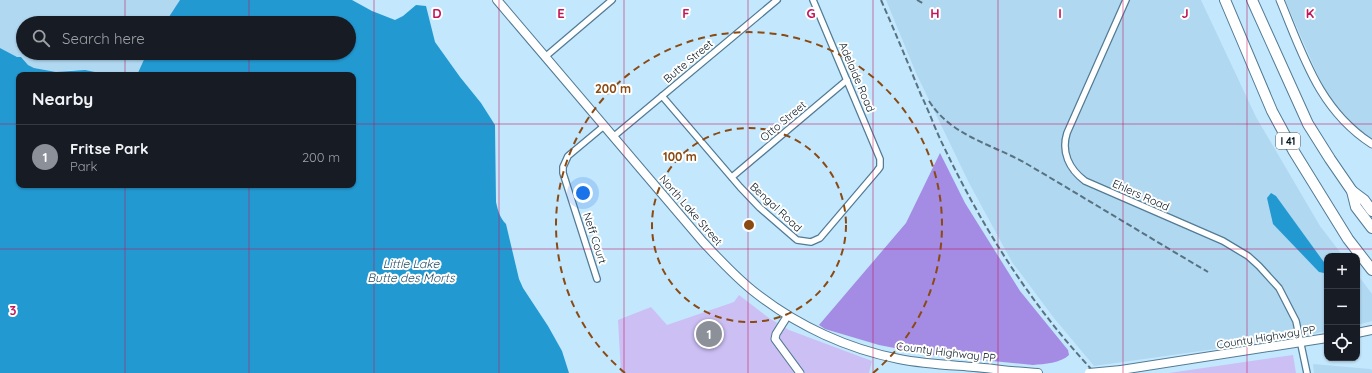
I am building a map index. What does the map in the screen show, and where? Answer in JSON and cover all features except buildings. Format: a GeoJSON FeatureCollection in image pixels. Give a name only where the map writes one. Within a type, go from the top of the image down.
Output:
{"type":"FeatureCollection","features":[{"type":"Feature","properties":{"kind":"highway","name":"I 41"},"geometry":{"type":"LineString","coordinates":[[1225,0],[1272,111],[1293,150],[1348,239],[1372,270]]}},
{"type":"Feature","properties":{"kind":"highway","name":"I 41"},"geometry":{"type":"LineString","coordinates":[[1252,0],[1308,124],[1352,191],[1356,207],[1372,228]]}},
{"type":"Feature","properties":{"kind":"highway"},"geometry":{"type":"LineString","coordinates":[[1352,191],[1364,200],[1372,211]]}},
{"type":"Feature","properties":{"kind":"main road","name":"North Lake Street"},"geometry":{"type":"LineString","coordinates":[[497,0],[613,137],[726,266],[758,294],[788,315]]}},
{"type":"Feature","properties":{"kind":"main road","name":"County Highway PP"},"geometry":{"type":"LineString","coordinates":[[788,315],[836,340],[885,355],[926,363],[1038,373]]}},
{"type":"Feature","properties":{"kind":"main road"},"geometry":{"type":"LineString","coordinates":[[1360,332],[1372,330]]}},
{"type":"Feature","properties":{"kind":"main road","name":"County Highway PP"},"geometry":{"type":"LineString","coordinates":[[1089,373],[1121,370],[1324,339]]}},
{"type":"Feature","properties":{"kind":"street"},"geometry":{"type":"LineString","coordinates":[[545,56],[612,0]]}},
{"type":"Feature","properties":{"kind":"street","name":"Butte Street"},"geometry":{"type":"LineString","coordinates":[[613,137],[777,0]]}},
{"type":"Feature","properties":{"kind":"street","name":"Adelaide Road"},"geometry":{"type":"LineString","coordinates":[[813,0],[879,154],[880,163]]}},
{"type":"Feature","properties":{"kind":"street","name":"Ehlers Road"},"geometry":{"type":"LineString","coordinates":[[1126,0],[1067,133],[1065,145],[1068,162],[1075,172],[1085,181],[1223,241],[1248,256],[1269,276],[1286,300],[1296,321],[1307,373]]}},
{"type":"Feature","properties":{"kind":"street"},"geometry":{"type":"LineString","coordinates":[[1280,0],[1310,71],[1323,95],[1342,119],[1372,144]]}},
{"type":"Feature","properties":{"kind":"street","name":"Otto Street"},"geometry":{"type":"LineString","coordinates":[[732,177],[847,80]]}},
{"type":"Feature","properties":{"kind":"street","name":"Bengal Road"},"geometry":{"type":"LineString","coordinates":[[662,96],[760,208],[793,237],[801,242],[816,241],[824,235],[877,171],[880,163]]}},
{"type":"Feature","properties":{"kind":"street","name":"Neff Court"},"geometry":{"type":"LineString","coordinates":[[597,279],[563,173],[563,167],[568,156],[604,126]]}},
{"type":"Feature","properties":{"kind":"street"},"geometry":{"type":"LineString","coordinates":[[788,315],[776,334],[775,339],[800,373]]}},
{"type":"Feature","properties":{"kind":"shaded area"},"geometry":{"type":"Polygon","coordinates":[[[0,0],[189,0],[178,16],[16,16],[16,56],[0,48],[0,0]]]}},
{"type":"Feature","properties":{"kind":"shaded area"},"geometry":{"type":"Polygon","coordinates":[[[886,0],[1201,0],[1256,117],[1320,226],[1341,253],[1324,253],[1324,332],[1287,339],[1094,366],[1054,318],[1012,262],[969,183],[916,73],[886,0]]]}},
{"type":"Feature","properties":{"kind":"shaded area"},"geometry":{"type":"Polygon","coordinates":[[[1285,0],[1372,0],[1372,139],[1355,126],[1330,98],[1319,78],[1285,0]]]}},
{"type":"Feature","properties":{"kind":"shaded area"},"geometry":{"type":"Polygon","coordinates":[[[24,60],[151,60],[141,72],[95,72],[73,70],[56,72],[34,68],[28,65],[24,60]]]}},
{"type":"Feature","properties":{"kind":"shaded area"},"geometry":{"type":"Polygon","coordinates":[[[940,153],[965,203],[1020,291],[1068,350],[1069,355],[1066,358],[1052,363],[1033,365],[931,355],[879,345],[825,329],[819,325],[906,223],[940,153]]]}},
{"type":"Feature","properties":{"kind":"shaded area"},"geometry":{"type":"Polygon","coordinates":[[[1360,278],[1372,294],[1372,321],[1360,324],[1360,278]]]}},
{"type":"Feature","properties":{"kind":"shaded area"},"geometry":{"type":"Polygon","coordinates":[[[739,295],[769,318],[789,330],[872,361],[869,373],[621,373],[618,320],[651,307],[667,325],[734,302],[739,295]]]}},
{"type":"Feature","properties":{"kind":"shaded area"},"geometry":{"type":"Polygon","coordinates":[[[1293,355],[1296,373],[1169,373],[1293,355]]]}},
{"type":"Feature","properties":{"kind":"shaded area"},"geometry":{"type":"Polygon","coordinates":[[[1313,364],[1370,369],[1372,370],[1372,373],[1314,373],[1313,364]]]}},
{"type":"Feature","properties":{"kind":"water","name":"Little Lake Butte des Morts"},"geometry":{"type":"Polygon","coordinates":[[[180,0],[352,0],[372,11],[395,20],[403,16],[416,5],[426,6],[435,42],[481,103],[495,125],[496,202],[501,217],[506,224],[519,279],[562,351],[569,373],[0,373],[0,48],[16,56],[16,60],[24,60],[28,65],[34,68],[56,72],[16,72],[16,188],[356,188],[356,72],[138,72],[144,60],[356,60],[356,16],[170,16],[180,0]]]}},
{"type":"Feature","properties":{"kind":"water","name":"Little Lake Butte des Morts"},"geometry":{"type":"Polygon","coordinates":[[[85,70],[95,72],[56,72],[85,70]]]}},
{"type":"Feature","properties":{"kind":"water"},"geometry":{"type":"Polygon","coordinates":[[[1271,193],[1276,196],[1324,262],[1324,273],[1319,272],[1273,224],[1267,198],[1271,193]]]}},
{"type":"Feature","properties":{"kind":"railway"},"geometry":{"type":"LineString","coordinates":[[881,0],[940,139],[974,206],[1010,265],[1050,321],[1095,373]]}},
{"type":"Feature","properties":{"kind":"railway"},"geometry":{"type":"LineString","coordinates":[[917,0],[924,4]]}},
{"type":"Feature","properties":{"kind":"railway"},"geometry":{"type":"LineString","coordinates":[[929,101],[938,113],[960,131],[1027,164],[1208,272]]}},
{"type":"Feature","properties":{"kind":"place","name":"Fritse Park"},"geometry":{"type":"Point","coordinates":[709,334]}}]}
